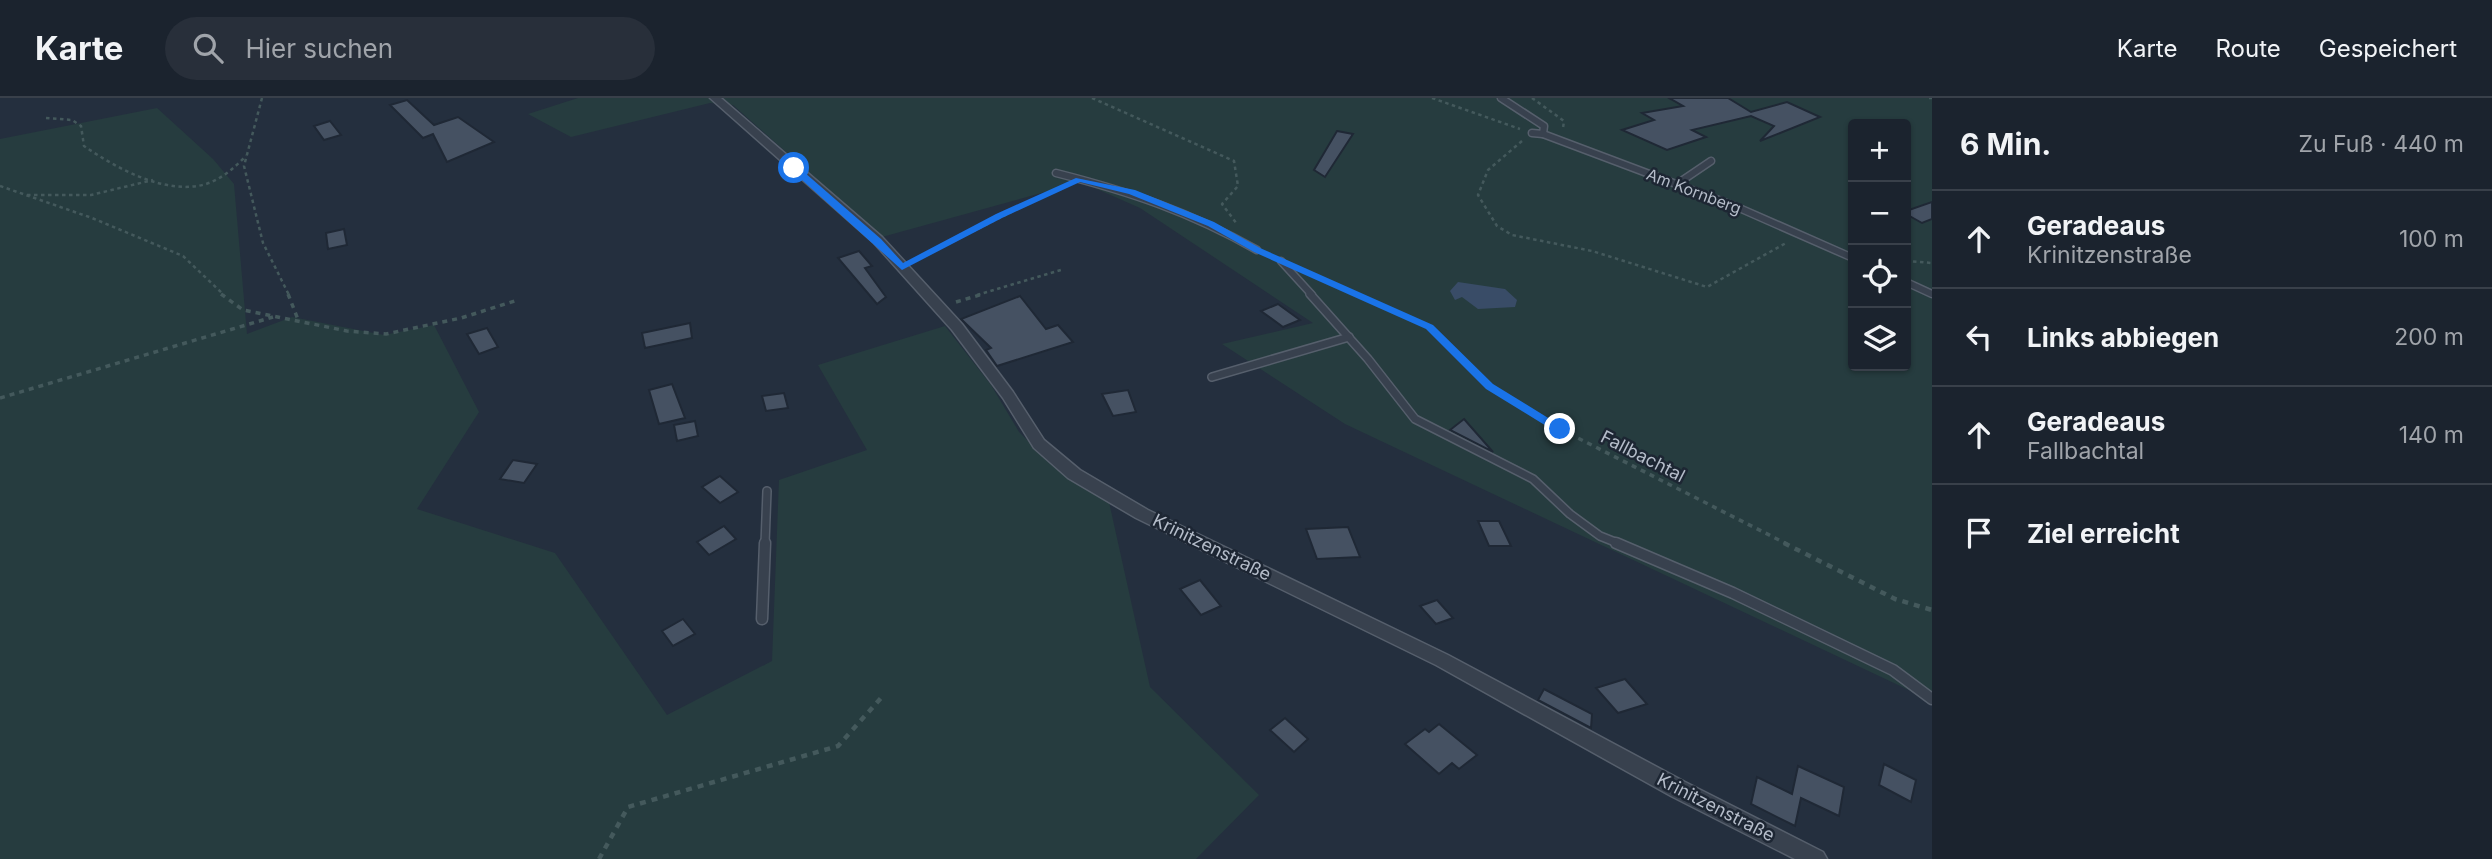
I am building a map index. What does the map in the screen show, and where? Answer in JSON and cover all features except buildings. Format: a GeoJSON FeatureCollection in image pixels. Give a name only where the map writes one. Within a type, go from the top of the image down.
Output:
{"type":"FeatureCollection","features":[{"type":"Feature","properties":{"kind":"street","name":"Krinitzenstraße"},"geometry":{"type":"LineString","coordinates":[[715,98],[878,240],[957,327],[1008,395],[1039,444],[1074,474],[1142,513],[1442,660],[1678,789],[1816,859]]}},
{"type":"Feature","properties":{"kind":"lane"},"geometry":{"type":"LineString","coordinates":[[1500,98],[1544,126],[1544,134]]}},
{"type":"Feature","properties":{"kind":"lane","name":"Am Kornberg"},"geometry":{"type":"LineString","coordinates":[[1532,134],[1544,134],[1676,184],[1766,219],[1848,256]]}},
{"type":"Feature","properties":{"kind":"lane"},"geometry":{"type":"LineString","coordinates":[[1676,184],[1711,161]]}},
{"type":"Feature","properties":{"kind":"lane"},"geometry":{"type":"LineString","coordinates":[[1056,173],[1132,192],[1211,224],[1257,250]]}},
{"type":"Feature","properties":{"kind":"lane"},"geometry":{"type":"LineString","coordinates":[[1281,261],[1349,337],[1415,419],[1533,479],[1570,514],[1600,536],[1733,593],[1881,664],[1932,699]]}},
{"type":"Feature","properties":{"kind":"lane"},"geometry":{"type":"LineString","coordinates":[[1911,284],[1932,294]]}},
{"type":"Feature","properties":{"kind":"lane"},"geometry":{"type":"LineString","coordinates":[[1212,377],[1349,337]]}},
{"type":"Feature","properties":{"kind":"lane"},"geometry":{"type":"LineString","coordinates":[[762,619],[767,491]]}},
{"type":"Feature","properties":{"kind":"path"},"geometry":{"type":"LineString","coordinates":[[262,98],[244,166],[263,243],[284,282],[299,322]]}},
{"type":"Feature","properties":{"kind":"path"},"geometry":{"type":"LineString","coordinates":[[1092,98],[1234,161],[1238,186],[1222,204],[1257,250]]}},
{"type":"Feature","properties":{"kind":"path"},"geometry":{"type":"LineString","coordinates":[[1432,98],[1532,134]]}},
{"type":"Feature","properties":{"kind":"path"},"geometry":{"type":"LineString","coordinates":[[46,118],[72,120],[80,127],[84,146],[107,163],[154,180],[197,187],[226,175],[246,156]]}},
{"type":"Feature","properties":{"kind":"path"},"geometry":{"type":"LineString","coordinates":[[1532,134],[1495,160],[1481,179],[1478,195],[1497,226],[1512,235],[1592,251],[1707,287],[1789,242],[1766,219]]}},
{"type":"Feature","properties":{"kind":"path"},"geometry":{"type":"LineString","coordinates":[[902,268],[999,216],[1079,179]]}},
{"type":"Feature","properties":{"kind":"path"},"geometry":{"type":"LineString","coordinates":[[21,195],[73,198],[124,191],[154,180]]}},
{"type":"Feature","properties":{"kind":"path"},"geometry":{"type":"LineString","coordinates":[[0,186],[103,223],[183,256],[243,310],[299,322],[386,334],[461,318],[518,300]]}},
{"type":"Feature","properties":{"kind":"path","name":"Fallbachtal"},"geometry":{"type":"LineString","coordinates":[[1281,261],[1430,327],[1489,387],[1560,429],[1895,599],[1932,611]]}},
{"type":"Feature","properties":{"kind":"path"},"geometry":{"type":"LineString","coordinates":[[1911,261],[1932,263]]}},
{"type":"Feature","properties":{"kind":"path"},"geometry":{"type":"LineString","coordinates":[[937,308],[1064,269]]}},
{"type":"Feature","properties":{"kind":"path"},"geometry":{"type":"LineString","coordinates":[[0,398],[275,316]]}},
{"type":"Feature","properties":{"kind":"path"},"geometry":{"type":"LineString","coordinates":[[599,859],[628,807],[838,747],[881,698]]}},
{"type":"Feature","properties":{"kind":"green space"},"geometry":{"type":"Polygon","coordinates":[[[578,98],[1932,98],[1932,701],[1345,424],[1222,344],[1313,323],[1140,208],[1081,182],[882,237],[733,105],[710,103],[571,137],[528,114],[578,98]]]}},
{"type":"Feature","properties":{"kind":"green space"},"geometry":{"type":"Polygon","coordinates":[[[157,108],[213,159],[234,184],[247,334],[292,317],[384,335],[434,325],[479,412],[417,509],[555,553],[667,715],[772,661],[779,480],[867,450],[818,365],[945,326],[991,385],[1019,432],[1067,477],[1109,502],[1150,687],[1259,795],[1196,859],[0,859],[0,139],[157,108]]]}},
{"type":"Feature","properties":{"kind":"water"},"geometry":{"type":"Polygon","coordinates":[[[1458,282],[1505,289],[1517,300],[1515,307],[1478,309],[1462,297],[1455,300],[1450,291],[1458,282]]]}},
{"type":"Feature","properties":{"kind":"route"},"geometry":{"type":"LineString","coordinates":[[794,168],[878,240],[902,268],[999,216],[1079,179],[1132,192],[1211,224],[1257,250],[1430,327],[1489,387],[1560,429]]}}]}
